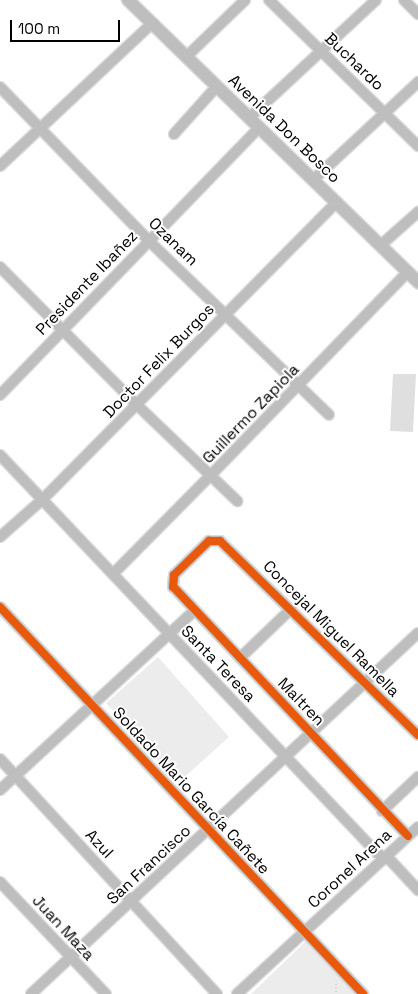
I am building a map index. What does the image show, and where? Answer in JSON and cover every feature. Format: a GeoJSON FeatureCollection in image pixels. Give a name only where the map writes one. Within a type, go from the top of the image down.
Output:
{"type":"FeatureCollection","features":[{"type":"Feature","properties":{"kind":"main road","name":"Avenida Don Bosco"},"geometry":{"type":"LineString","coordinates":[[128,0],[418,282]]}},
{"type":"Feature","properties":{"kind":"street"},"geometry":{"type":"LineString","coordinates":[[186,56],[245,0]]}},
{"type":"Feature","properties":{"kind":"street","name":"Buchardo"},"geometry":{"type":"LineString","coordinates":[[269,0],[418,146]]}},
{"type":"Feature","properties":{"kind":"street"},"geometry":{"type":"LineString","coordinates":[[249,118],[376,0]]}},
{"type":"Feature","properties":{"kind":"street"},"geometry":{"type":"LineString","coordinates":[[404,0],[418,14]]}},
{"type":"Feature","properties":{"kind":"street"},"geometry":{"type":"LineString","coordinates":[[0,166],[151,24]]}},
{"type":"Feature","properties":{"kind":"street"},"geometry":{"type":"LineString","coordinates":[[313,180],[418,82]]}},
{"type":"Feature","properties":{"kind":"street","name":"Ozanam"},"geometry":{"type":"LineString","coordinates":[[0,86],[150,241],[298,387],[329,415]]}},
{"type":"Feature","properties":{"kind":"street"},"geometry":{"type":"LineString","coordinates":[[174,134],[218,86]]}},
{"type":"Feature","properties":{"kind":"street","name":"Presidente Ibañez"},"geometry":{"type":"LineString","coordinates":[[0,395],[259,128]]}},
{"type":"Feature","properties":{"kind":"street","name":"Doctor Felix Burgos"},"geometry":{"type":"LineString","coordinates":[[0,537],[43,499],[137,406],[336,203]]}},
{"type":"Feature","properties":{"kind":"street"},"geometry":{"type":"LineString","coordinates":[[381,245],[418,212]]}},
{"type":"Feature","properties":{"kind":"street"},"geometry":{"type":"LineString","coordinates":[[0,267],[137,406],[237,501]]}},
{"type":"Feature","properties":{"kind":"street","name":"Guillermo Zapiola"},"geometry":{"type":"LineString","coordinates":[[113,574],[298,387],[408,272]]}},
{"type":"Feature","properties":{"kind":"street","name":"Santa Teresa"},"geometry":{"type":"LineString","coordinates":[[0,455],[377,853],[386,857],[418,890]]}},
{"type":"Feature","properties":{"kind":"street","name":"Maltren"},"geometry":{"type":"LineString","coordinates":[[224,544],[216,540],[209,542],[174,575],[173,587],[312,733],[382,811],[408,836]]}},
{"type":"Feature","properties":{"kind":"street","name":"Concejal Miguel Ramella"},"geometry":{"type":"LineString","coordinates":[[224,544],[418,735]]}},
{"type":"Feature","properties":{"kind":"street","name":"Soldado Mario García Cañete"},"geometry":{"type":"LineString","coordinates":[[0,607],[363,994]]}},
{"type":"Feature","properties":{"kind":"street"},"geometry":{"type":"LineString","coordinates":[[240,658],[291,609]]}},
{"type":"Feature","properties":{"kind":"street"},"geometry":{"type":"LineString","coordinates":[[0,790],[195,610]]}},
{"type":"Feature","properties":{"kind":"street","name":"San Francisco"},"geometry":{"type":"LineString","coordinates":[[32,994],[418,633]]}},
{"type":"Feature","properties":{"kind":"street","name":"Azul"},"geometry":{"type":"LineString","coordinates":[[0,759],[217,994]]}},
{"type":"Feature","properties":{"kind":"street"},"geometry":{"type":"LineString","coordinates":[[382,811],[418,777]]}},
{"type":"Feature","properties":{"kind":"street","name":"Coronel Arena"},"geometry":{"type":"LineString","coordinates":[[238,994],[418,827]]}},
{"type":"Feature","properties":{"kind":"street","name":"Juan Maza"},"geometry":{"type":"LineString","coordinates":[[0,882],[106,994]]}},
{"type":"Feature","properties":{"kind":"path"},"geometry":{"type":"LineString","coordinates":[[336,965],[336,994]]}},
{"type":"Feature","properties":{"kind":"shaded area"},"geometry":{"type":"Polygon","coordinates":[[[158,657],[229,737],[178,783],[106,703],[158,657]]]}},
{"type":"Feature","properties":{"kind":"shaded area"},"geometry":{"type":"Polygon","coordinates":[[[307,940],[358,994],[251,994],[307,940]]]}},
{"type":"Feature","properties":{"kind":"building"},"geometry":{"type":"Polygon","coordinates":[[[393,374],[416,374],[413,432],[390,431],[393,374]]]}},
{"type":"Feature","properties":{"kind":"cycle path"},"geometry":{"type":"LineString","coordinates":[[408,836],[173,587],[174,575],[209,541],[220,541],[418,735]]}},
{"type":"Feature","properties":{"kind":"cycle path"},"geometry":{"type":"LineString","coordinates":[[0,607],[363,994]]}}]}
